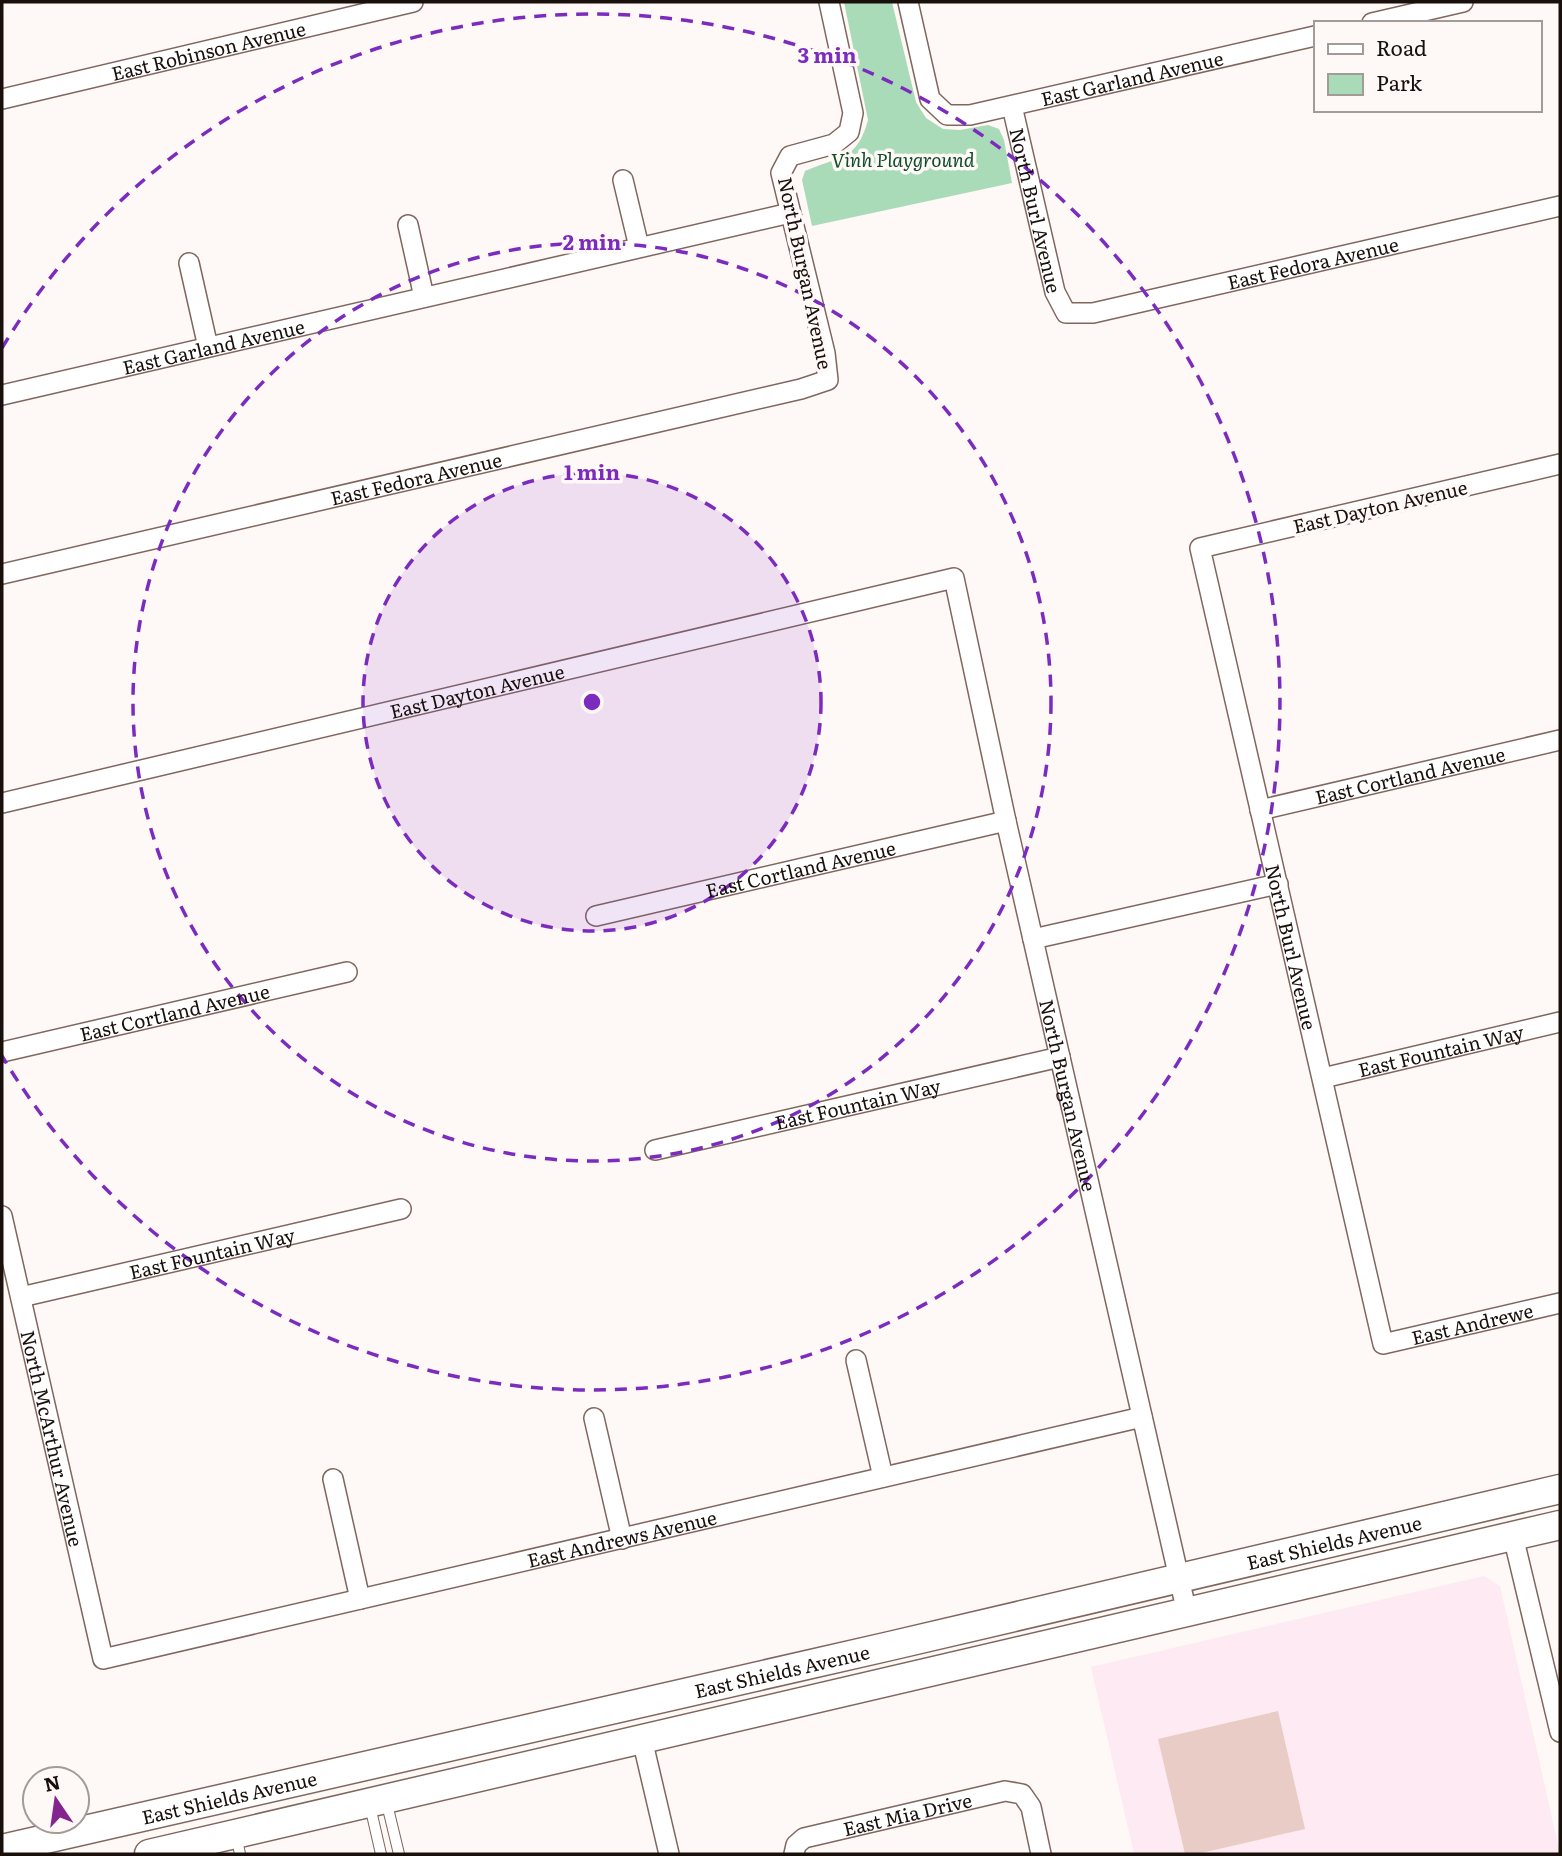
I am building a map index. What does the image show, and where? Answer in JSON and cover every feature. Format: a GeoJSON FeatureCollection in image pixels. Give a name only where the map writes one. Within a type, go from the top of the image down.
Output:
{"type":"FeatureCollection","features":[{"type":"Feature","properties":{"kind":"main road","name":"East Shields Avenue"},"geometry":{"type":"LineString","coordinates":[[2,1849],[890,1646],[1560,1489]]}},
{"type":"Feature","properties":{"kind":"main road","name":"East Shields Avenue"},"geometry":{"type":"LineString","coordinates":[[149,1854],[238,1844],[377,1800],[1560,1525]]}},
{"type":"Feature","properties":{"kind":"main road"},"geometry":{"type":"LineString","coordinates":[[642,1739],[642,1729],[648,1719],[808,1681],[890,1646]]}},
{"type":"Feature","properties":{"kind":"main road"},"geometry":{"type":"LineString","coordinates":[[377,1800],[385,1782],[397,1777],[548,1741],[629,1706]]}},
{"type":"Feature","properties":{"kind":"street","name":"East Robinson Avenue"},"geometry":{"type":"LineString","coordinates":[[2,99],[413,2]]}},
{"type":"Feature","properties":{"kind":"street","name":"North Burgan Avenue"},"geometry":{"type":"LineString","coordinates":[[828,380],[825,353],[781,173],[790,156],[834,144],[849,132],[853,113],[829,2]]}},
{"type":"Feature","properties":{"kind":"street","name":"East Garland Avenue"},"geometry":{"type":"LineString","coordinates":[[908,2],[930,99],[947,115],[970,115],[1012,106],[1314,36]]}},
{"type":"Feature","properties":{"kind":"street"},"geometry":{"type":"LineString","coordinates":[[1381,21],[1463,2]]}},
{"type":"Feature","properties":{"kind":"street","name":"North Burl Avenue"},"geometry":{"type":"LineString","coordinates":[[1012,106],[1055,292],[1066,313]]}},
{"type":"Feature","properties":{"kind":"street"},"geometry":{"type":"LineString","coordinates":[[624,180],[639,247]]}},
{"type":"Feature","properties":{"kind":"street","name":"East Fedora Avenue"},"geometry":{"type":"LineString","coordinates":[[1066,313],[1093,313],[1560,206]]}},
{"type":"Feature","properties":{"kind":"street","name":"East Garland Avenue"},"geometry":{"type":"LineString","coordinates":[[2,395],[790,213]]}},
{"type":"Feature","properties":{"kind":"street"},"geometry":{"type":"LineString","coordinates":[[408,225],[424,297]]}},
{"type":"Feature","properties":{"kind":"street"},"geometry":{"type":"LineString","coordinates":[[189,263],[208,347]]}},
{"type":"Feature","properties":{"kind":"street","name":"East Fedora Avenue"},"geometry":{"type":"LineString","coordinates":[[2,574],[801,389],[828,380]]}},
{"type":"Feature","properties":{"kind":"street","name":"East Dayton Avenue"},"geometry":{"type":"LineString","coordinates":[[1200,548],[1560,464]]}},
{"type":"Feature","properties":{"kind":"street","name":"North Burl Avenue"},"geometry":{"type":"LineString","coordinates":[[1200,548],[1383,1344]]}},
{"type":"Feature","properties":{"kind":"street","name":"North Burgan Avenue"},"geometry":{"type":"LineString","coordinates":[[954,578],[1006,821],[1186,1613]]}},
{"type":"Feature","properties":{"kind":"street","name":"East Dayton Avenue"},"geometry":{"type":"LineString","coordinates":[[2,803],[954,578]]}},
{"type":"Feature","properties":{"kind":"street","name":"East Cortland Avenue"},"geometry":{"type":"LineString","coordinates":[[1260,810],[1560,740]]}},
{"type":"Feature","properties":{"kind":"street","name":"East Cortland Avenue"},"geometry":{"type":"LineString","coordinates":[[596,916],[1006,821]]}},
{"type":"Feature","properties":{"kind":"street"},"geometry":{"type":"LineString","coordinates":[[1033,939],[1278,884]]}},
{"type":"Feature","properties":{"kind":"street","name":"East Cortland Avenue"},"geometry":{"type":"LineString","coordinates":[[2,1052],[347,972]]}},
{"type":"Feature","properties":{"kind":"street","name":"East Fountain Way"},"geometry":{"type":"LineString","coordinates":[[1322,1078],[1560,1023]]}},
{"type":"Feature","properties":{"kind":"street","name":"East Fountain Way"},"geometry":{"type":"LineString","coordinates":[[655,1150],[1060,1057]]}},
{"type":"Feature","properties":{"kind":"street","name":"East Fountain Way"},"geometry":{"type":"LineString","coordinates":[[21,1297],[401,1209]]}},
{"type":"Feature","properties":{"kind":"street","name":"North McArthur Avenue"},"geometry":{"type":"LineString","coordinates":[[2,1216],[103,1659]]}},
{"type":"Feature","properties":{"kind":"street","name":"East Andrewe"},"geometry":{"type":"LineString","coordinates":[[1383,1344],[1560,1303]]}},
{"type":"Feature","properties":{"kind":"street"},"geometry":{"type":"LineString","coordinates":[[856,1360],[883,1477]]}},
{"type":"Feature","properties":{"kind":"street","name":"East Andrews Avenue"},"geometry":{"type":"LineString","coordinates":[[103,1659],[1142,1417]]}},
{"type":"Feature","properties":{"kind":"street"},"geometry":{"type":"LineString","coordinates":[[594,1418],[622,1539]]}},
{"type":"Feature","properties":{"kind":"street"},"geometry":{"type":"LineString","coordinates":[[333,1479],[360,1599]]}},
{"type":"Feature","properties":{"kind":"street"},"geometry":{"type":"LineString","coordinates":[[1513,1536],[1560,1732]]}},
{"type":"Feature","properties":{"kind":"street"},"geometry":{"type":"LineString","coordinates":[[642,1739],[669,1854]]}},
{"type":"Feature","properties":{"kind":"street","name":"East Mia Drive"},"geometry":{"type":"LineString","coordinates":[[795,1850],[804,1838],[1005,1791],[1022,1794],[1031,1807],[1041,1854]]}},
{"type":"Feature","properties":{"kind":"lane"},"geometry":{"type":"LineString","coordinates":[[377,1800],[381,1854]]}},
{"type":"Feature","properties":{"kind":"lane"},"geometry":{"type":"LineString","coordinates":[[377,1800],[399,1854]]}},
{"type":"Feature","properties":{"kind":"shaded area"},"geometry":{"type":"Polygon","coordinates":[[[1484,1576],[1500,1586],[1560,1854],[1134,1854],[1091,1667],[1484,1576]]]}},
{"type":"Feature","properties":{"kind":"green space","name":"Vinh Playground"},"geometry":{"type":"Polygon","coordinates":[[[844,2],[892,2],[916,102],[926,118],[943,129],[960,130],[988,125],[999,129],[1004,140],[1012,183],[812,226],[802,180],[805,171],[852,150],[864,133],[868,120],[844,2]]]}},
{"type":"Feature","properties":{"kind":"building"},"geometry":{"type":"Polygon","coordinates":[[[1278,1711],[1305,1829],[1197,1854],[1185,1854],[1158,1739],[1278,1711]]]}}]}
